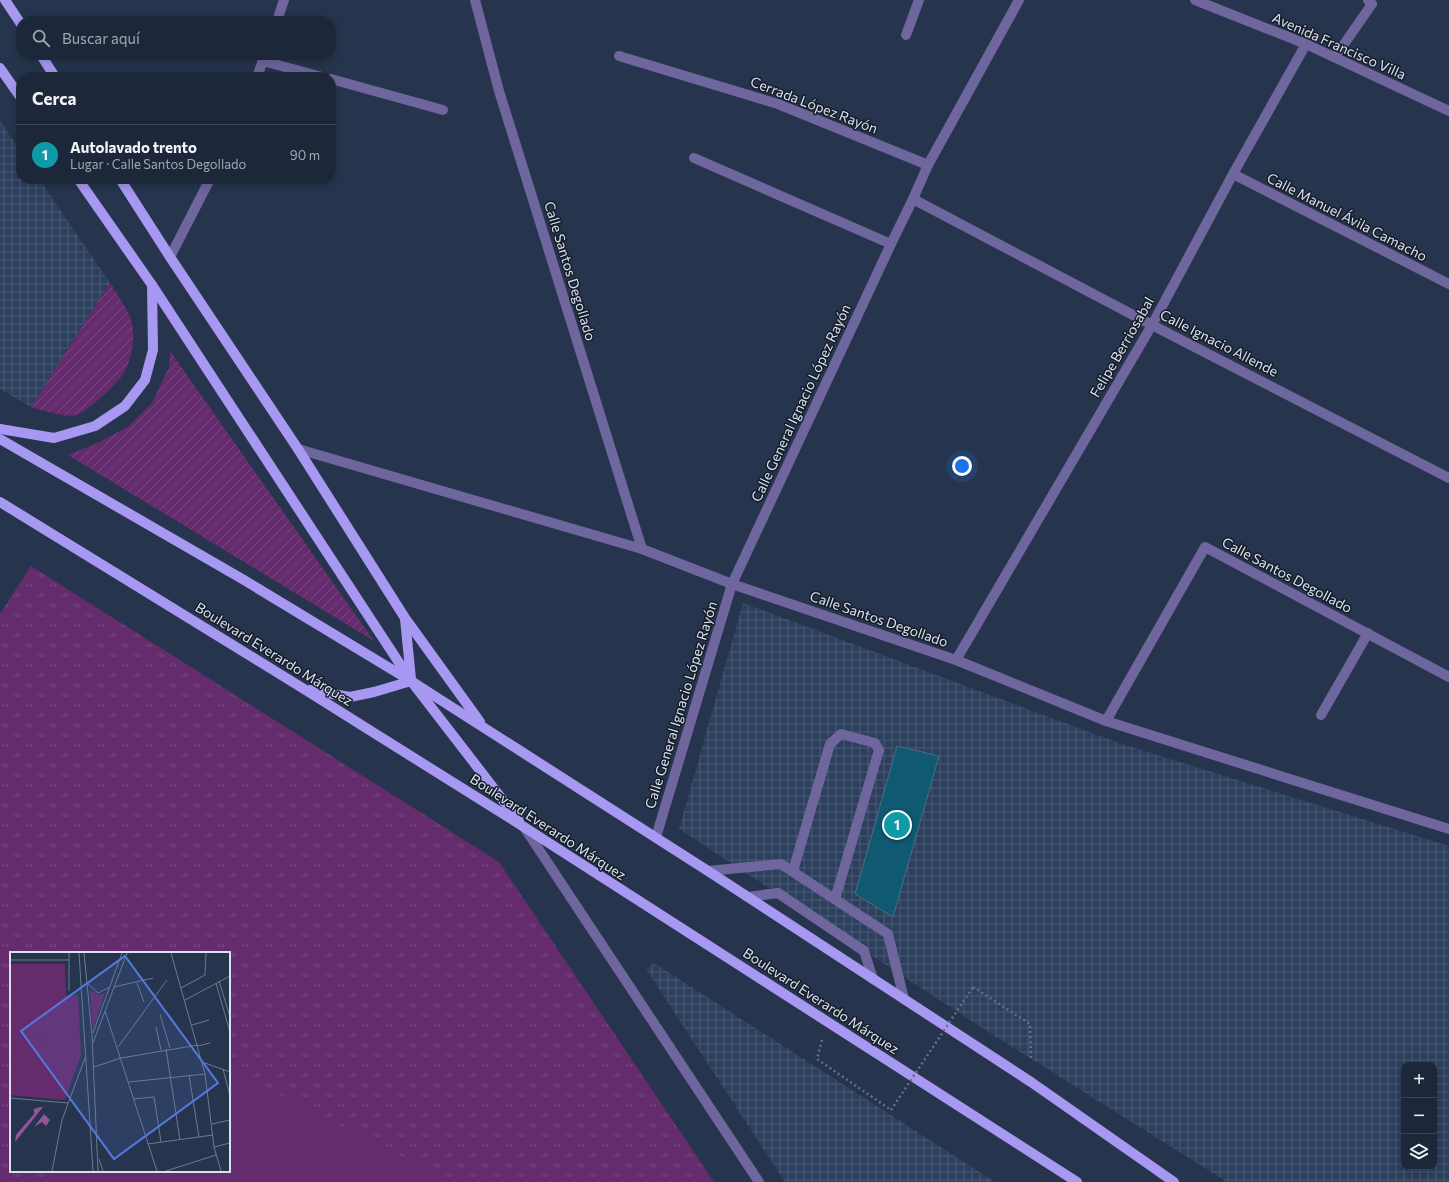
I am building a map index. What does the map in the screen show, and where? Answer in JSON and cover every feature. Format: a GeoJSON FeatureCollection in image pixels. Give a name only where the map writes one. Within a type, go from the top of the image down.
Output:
{"type":"FeatureCollection","features":[{"type":"Feature","properties":{"kind":"main road"},"geometry":{"type":"LineString","coordinates":[[6,0],[16,16]]}},
{"type":"Feature","properties":{"kind":"main road"},"geometry":{"type":"LineString","coordinates":[[44,60],[52,72]]}},
{"type":"Feature","properties":{"kind":"main road"},"geometry":{"type":"LineString","coordinates":[[0,68],[16,91]]}},
{"type":"Feature","properties":{"kind":"main road"},"geometry":{"type":"LineString","coordinates":[[81,184],[152,285],[411,681],[524,828]]}},
{"type":"Feature","properties":{"kind":"main road"},"geometry":{"type":"LineString","coordinates":[[123,184],[298,449],[405,618],[483,727]]}},
{"type":"Feature","properties":{"kind":"main road"},"geometry":{"type":"LineString","coordinates":[[0,429],[54,438],[95,426],[125,406],[145,380],[153,350],[152,285]]}},
{"type":"Feature","properties":{"kind":"main road"},"geometry":{"type":"LineString","coordinates":[[0,439],[244,580],[411,681],[656,837],[1032,1082],[1174,1182]]}},
{"type":"Feature","properties":{"kind":"main road","name":"Boulevard Everardo Márquez"},"geometry":{"type":"LineString","coordinates":[[0,502],[304,689],[1077,1182]]}},
{"type":"Feature","properties":{"kind":"main road"},"geometry":{"type":"LineString","coordinates":[[405,618],[411,681]]}},
{"type":"Feature","properties":{"kind":"main road"},"geometry":{"type":"LineString","coordinates":[[304,689],[350,697],[374,692],[411,681]]}},
{"type":"Feature","properties":{"kind":"street"},"geometry":{"type":"LineString","coordinates":[[279,16],[284,0]]}},
{"type":"Feature","properties":{"kind":"street","name":"Calle Santos Degollado"},"geometry":{"type":"LineString","coordinates":[[475,0],[498,91],[642,549]]}},
{"type":"Feature","properties":{"kind":"street"},"geometry":{"type":"LineString","coordinates":[[906,36],[919,0]]}},
{"type":"Feature","properties":{"kind":"street","name":"Calle General Ignacio López Rayón"},"geometry":{"type":"LineString","coordinates":[[656,837],[732,584],[928,165],[1019,0]]}},
{"type":"Feature","properties":{"kind":"street"},"geometry":{"type":"LineString","coordinates":[[1335,57],[1372,4],[1368,0]]}},
{"type":"Feature","properties":{"kind":"street","name":"Avenida Francisco Villa"},"geometry":{"type":"LineString","coordinates":[[1202,1],[1306,44],[1449,111]]}},
{"type":"Feature","properties":{"kind":"street","name":"Felipe Berriosabal"},"geometry":{"type":"LineString","coordinates":[[956,660],[1152,325],[1233,174],[1306,44]]}},
{"type":"Feature","properties":{"kind":"street","name":"Cerrada López Rayón"},"geometry":{"type":"LineString","coordinates":[[619,56],[778,104],[928,165]]}},
{"type":"Feature","properties":{"kind":"street"},"geometry":{"type":"LineString","coordinates":[[259,72],[263,60]]}},
{"type":"Feature","properties":{"kind":"street"},"geometry":{"type":"LineString","coordinates":[[270,60],[307,72]]}},
{"type":"Feature","properties":{"kind":"street"},"geometry":{"type":"LineString","coordinates":[[336,80],[443,110]]}},
{"type":"Feature","properties":{"kind":"street"},"geometry":{"type":"LineString","coordinates":[[694,158],[891,244]]}},
{"type":"Feature","properties":{"kind":"street","name":"Calle Manuel Ávila Camacho"},"geometry":{"type":"LineString","coordinates":[[1233,174],[1449,284]]}},
{"type":"Feature","properties":{"kind":"street"},"geometry":{"type":"LineString","coordinates":[[170,257],[207,184]]}},
{"type":"Feature","properties":{"kind":"street","name":"Calle Ignacio Allende"},"geometry":{"type":"LineString","coordinates":[[913,199],[1152,325],[1449,478]]}},
{"type":"Feature","properties":{"kind":"street","name":"Calle Santos Degollado"},"geometry":{"type":"LineString","coordinates":[[298,449],[642,549],[732,584],[956,660],[1106,721],[1449,829]]}},
{"type":"Feature","properties":{"kind":"street","name":"Calle Santos Degollado"},"geometry":{"type":"LineString","coordinates":[[1106,721],[1205,547],[1449,677]]}},
{"type":"Feature","properties":{"kind":"street"},"geometry":{"type":"LineString","coordinates":[[1321,715],[1368,634]]}},
{"type":"Feature","properties":{"kind":"street"},"geometry":{"type":"LineString","coordinates":[[793,871],[830,744],[841,734],[875,742],[879,750],[835,899]]}},
{"type":"Feature","properties":{"kind":"street"},"geometry":{"type":"LineString","coordinates":[[524,828],[759,1182]]}},
{"type":"Feature","properties":{"kind":"street"},"geometry":{"type":"LineString","coordinates":[[708,871],[781,864],[793,871],[888,934],[904,1000]]}},
{"type":"Feature","properties":{"kind":"street"},"geometry":{"type":"LineString","coordinates":[[748,897],[778,893],[864,951],[873,978]]}},
{"type":"Feature","properties":{"kind":"path"},"geometry":{"type":"LineString","coordinates":[[817,1059],[891,1110],[973,987],[1030,1024],[1032,1082]]}},
{"type":"Feature","properties":{"kind":"shaded area"},"geometry":{"type":"Polygon","coordinates":[[[0,121],[16,145],[16,184],[42,184],[110,283],[31,407],[0,389],[0,121]]]}},
{"type":"Feature","properties":{"kind":"shaded area"},"geometry":{"type":"Polygon","coordinates":[[[743,603],[1119,743],[1449,846],[1449,1182],[1227,1182],[982,1028],[679,829],[743,603]]]}},
{"type":"Feature","properties":{"kind":"shaded area"},"geometry":{"type":"Polygon","coordinates":[[[654,963],[995,1182],[785,1182],[646,969],[654,963]]]}},
{"type":"Feature","properties":{"kind":"green space"},"geometry":{"type":"Polygon","coordinates":[[[110,283],[127,310],[131,320],[133,332],[131,353],[122,376],[110,389],[88,408],[76,415],[60,415],[31,407],[110,283]]]}},
{"type":"Feature","properties":{"kind":"green space"},"geometry":{"type":"Polygon","coordinates":[[[170,351],[374,641],[68,455],[100,442],[129,426],[152,403],[169,367],[170,351]]]}},
{"type":"Feature","properties":{"kind":"green space"},"geometry":{"type":"Polygon","coordinates":[[[31,566],[499,862],[714,1182],[0,1182],[0,614],[31,566]]]}},
{"type":"Feature","properties":{"kind":"green space"},"geometry":{"type":"Polygon","coordinates":[[[230,1070],[453,1182],[57,1182],[62,1172],[230,1172],[230,1070]]]}},
{"type":"Feature","properties":{"kind":"building"},"geometry":{"type":"Polygon","coordinates":[[[897,746],[939,756],[893,917],[855,894],[897,746]]]}},
{"type":"Feature","properties":{"kind":"place","name":"Autolavado trento"},"geometry":{"type":"Point","coordinates":[897,825]}}]}
